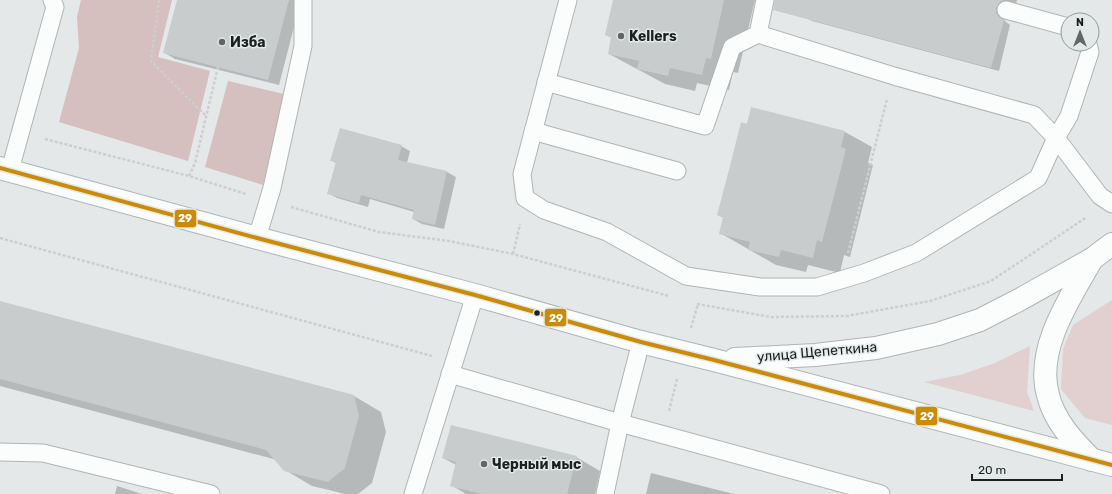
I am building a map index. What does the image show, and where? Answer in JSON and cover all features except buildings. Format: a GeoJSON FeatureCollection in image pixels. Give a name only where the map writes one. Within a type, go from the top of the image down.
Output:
{"type":"FeatureCollection","features":[{"type":"Feature","properties":{"kind":"main road"},"geometry":{"type":"LineString","coordinates":[[5,169],[475,295],[641,342],[1102,463]]}},
{"type":"Feature","properties":{"kind":"main road","name":"улица Щепеткина"},"geometry":{"type":"LineString","coordinates":[[714,360],[815,355],[876,348],[938,334],[986,316],[1019,300],[1092,259],[1112,244]]}},
{"type":"Feature","properties":{"kind":"main road"},"geometry":{"type":"LineString","coordinates":[[1092,259],[1060,316],[1050,344],[1045,373],[1048,395],[1056,416],[1072,440],[1102,463]]}},
{"type":"Feature","properties":{"kind":"lane"},"geometry":{"type":"LineString","coordinates":[[5,169],[55,7],[52,0]]}},
{"type":"Feature","properties":{"kind":"lane"},"geometry":{"type":"LineString","coordinates":[[258,238],[272,188],[303,46],[303,0]]}},
{"type":"Feature","properties":{"kind":"lane"},"geometry":{"type":"LineString","coordinates":[[568,0],[522,174],[525,198],[544,210],[607,232],[686,276],[760,287],[817,287],[864,273],[916,253],[1038,178],[1056,138],[1069,116],[1090,52]]}},
{"type":"Feature","properties":{"kind":"lane"},"geometry":{"type":"LineString","coordinates":[[758,34],[765,0]]}},
{"type":"Feature","properties":{"kind":"lane"},"geometry":{"type":"LineString","coordinates":[[1006,10],[1060,25]]}},
{"type":"Feature","properties":{"kind":"lane"},"geometry":{"type":"LineString","coordinates":[[546,82],[705,126],[732,48],[758,34],[894,76],[1034,115],[1056,138],[1100,196],[1112,204]]}},
{"type":"Feature","properties":{"kind":"lane"},"geometry":{"type":"LineString","coordinates":[[533,131],[677,172]]}},
{"type":"Feature","properties":{"kind":"lane"},"geometry":{"type":"LineString","coordinates":[[413,494],[475,295]]}},
{"type":"Feature","properties":{"kind":"lane"},"geometry":{"type":"LineString","coordinates":[[605,494],[620,423],[641,342]]}},
{"type":"Feature","properties":{"kind":"lane"},"geometry":{"type":"LineString","coordinates":[[452,368],[620,423],[881,494]]}},
{"type":"Feature","properties":{"kind":"lane"},"geometry":{"type":"LineString","coordinates":[[0,452],[43,453],[211,494]]}},
{"type":"Feature","properties":{"kind":"path"},"geometry":{"type":"LineString","coordinates":[[159,0],[152,61],[206,116]]}},
{"type":"Feature","properties":{"kind":"path"},"geometry":{"type":"LineString","coordinates":[[189,176],[195,163],[218,67]]}},
{"type":"Feature","properties":{"kind":"path"},"geometry":{"type":"LineString","coordinates":[[841,280],[894,76]]}},
{"type":"Feature","properties":{"kind":"path"},"geometry":{"type":"LineString","coordinates":[[512,254],[519,229]]}},
{"type":"Feature","properties":{"kind":"path"},"geometry":{"type":"LineString","coordinates":[[0,238],[452,368]]}},
{"type":"Feature","properties":{"kind":"shaded area"},"geometry":{"type":"Polygon","coordinates":[[[81,0],[172,0],[158,57],[210,71],[188,161],[59,122],[79,48],[77,17],[81,0]]]}},
{"type":"Feature","properties":{"kind":"shaded area"},"geometry":{"type":"Polygon","coordinates":[[[228,81],[284,94],[263,185],[205,167],[228,81]]]}},
{"type":"Feature","properties":{"kind":"shaded area"},"geometry":{"type":"Polygon","coordinates":[[[1112,300],[1112,425],[1085,418],[1061,389],[1063,349],[1073,325],[1112,300]]]}},
{"type":"Feature","properties":{"kind":"shaded area"},"geometry":{"type":"Polygon","coordinates":[[[1030,346],[1027,392],[1034,411],[924,382],[960,375],[995,363],[1030,346]]]}},
{"type":"Feature","properties":{"kind":"transit line","name":"29"},"geometry":{"type":"LineString","coordinates":[[0,168],[257,238],[475,295],[641,342],[1112,465]]}},
{"type":"Feature","properties":{"kind":"place","name":"Kellers"},"geometry":{"type":"Point","coordinates":[621,36]}},
{"type":"Feature","properties":{"kind":"place","name":"Изба"},"geometry":{"type":"Point","coordinates":[222,42]}},
{"type":"Feature","properties":{"kind":"place","name":"Черный мыс"},"geometry":{"type":"Point","coordinates":[484,464]}}]}
